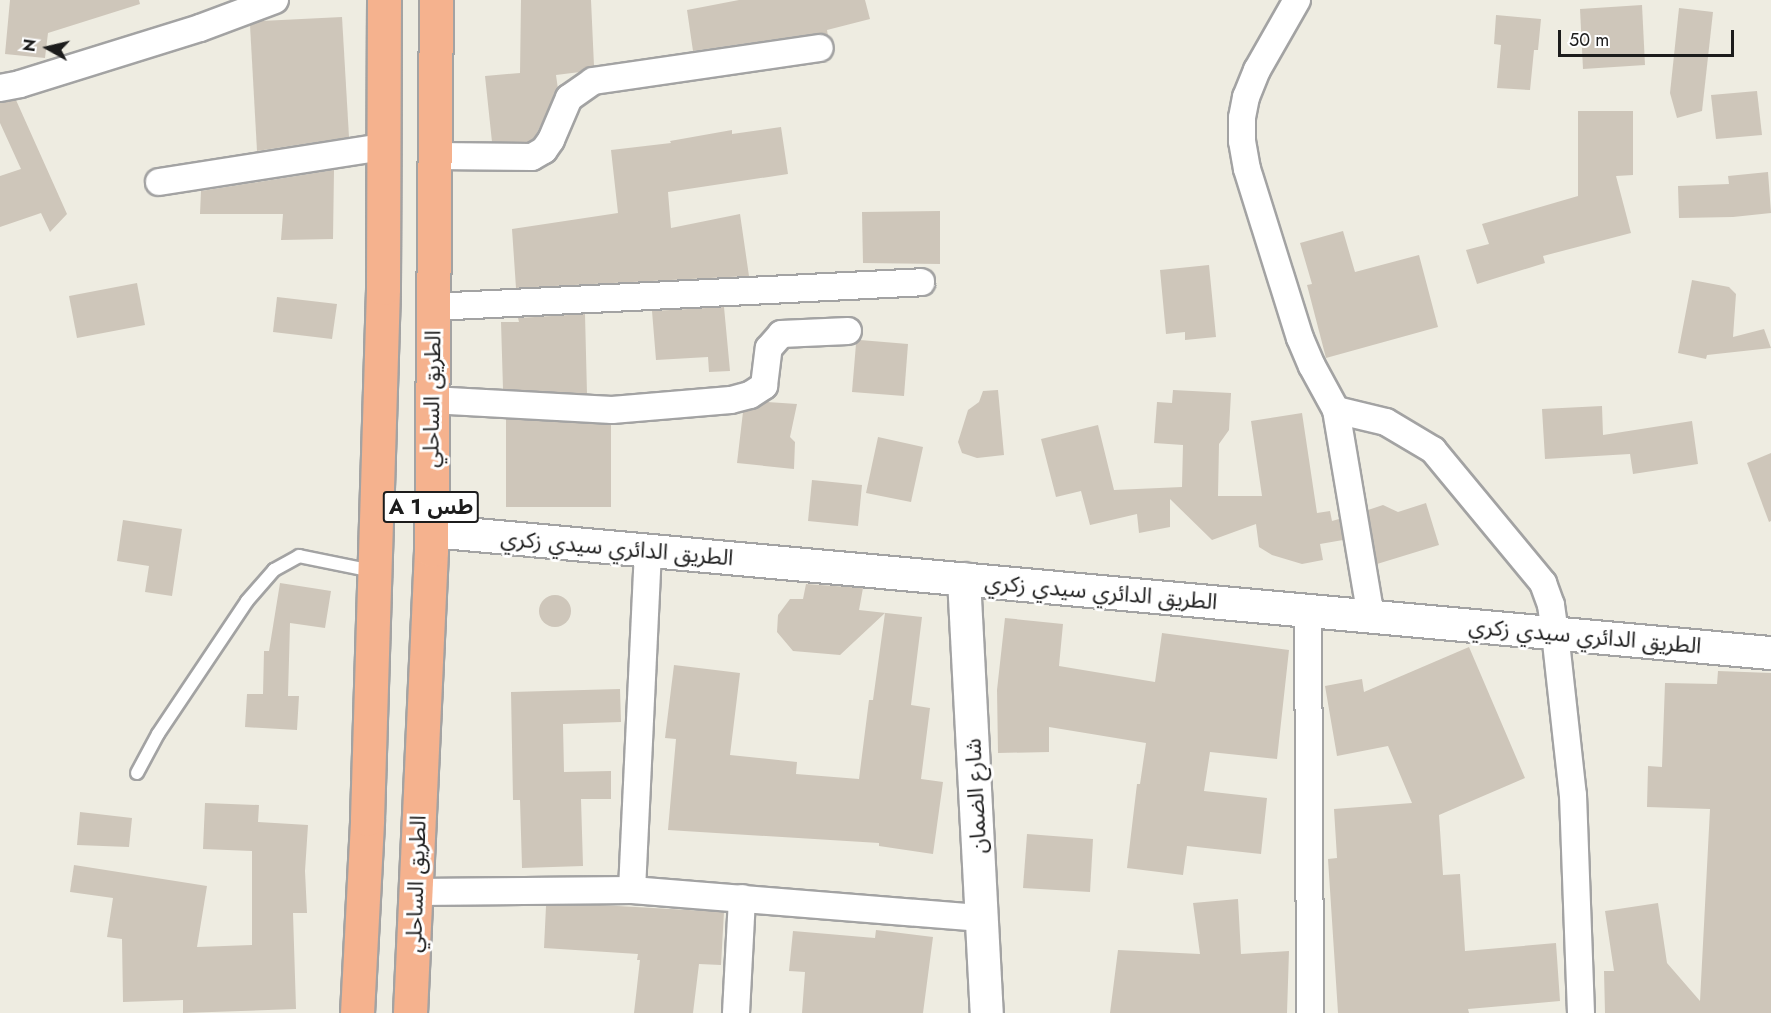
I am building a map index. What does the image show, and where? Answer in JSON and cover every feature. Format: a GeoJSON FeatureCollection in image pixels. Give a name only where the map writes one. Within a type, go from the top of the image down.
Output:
{"type":"FeatureCollection","features":[{"type":"Feature","properties":{"kind":"highway","name":"A 1 طس"},"geometry":{"type":"LineString","coordinates":[[357,1013],[367,819],[383,288],[384,0]]}},
{"type":"Feature","properties":{"kind":"highway","name":"الطريق الساحلي"},"geometry":{"type":"LineString","coordinates":[[410,1013],[432,531],[431,400],[436,156],[436,0]]}},
{"type":"Feature","properties":{"kind":"street"},"geometry":{"type":"LineString","coordinates":[[0,88],[20,84],[200,28],[275,0]]}},
{"type":"Feature","properties":{"kind":"street"},"geometry":{"type":"LineString","coordinates":[[1297,0],[1257,70],[1246,97],[1242,118],[1242,141],[1247,170],[1300,338],[1336,410],[1371,616]]}},
{"type":"Feature","properties":{"kind":"street"},"geometry":{"type":"LineString","coordinates":[[436,156],[532,157],[544,150],[551,140],[569,98],[593,81],[820,48]]}},
{"type":"Feature","properties":{"kind":"street"},"geometry":{"type":"LineString","coordinates":[[159,182],[383,147]]}},
{"type":"Feature","properties":{"kind":"street"},"geometry":{"type":"LineString","coordinates":[[433,307],[921,282]]}},
{"type":"Feature","properties":{"kind":"street"},"geometry":{"type":"LineString","coordinates":[[431,400],[612,410],[730,400],[750,395],[764,386],[769,348],[781,334],[848,331]]}},
{"type":"Feature","properties":{"kind":"street"},"geometry":{"type":"LineString","coordinates":[[1336,410],[1386,422],[1444,459],[1543,583],[1551,605],[1555,633],[1573,795],[1581,1013]]}},
{"type":"Feature","properties":{"kind":"street","name":"الطريق الدائري سيدي زكري"},"geometry":{"type":"LineString","coordinates":[[432,531],[1771,653]]}},
{"type":"Feature","properties":{"kind":"street"},"geometry":{"type":"LineString","coordinates":[[632,890],[648,550]]}},
{"type":"Feature","properties":{"kind":"street","name":"شارع الضمان"},"geometry":{"type":"LineString","coordinates":[[964,579],[987,1013]]}},
{"type":"Feature","properties":{"kind":"street"},"geometry":{"type":"LineString","coordinates":[[1308,611],[1310,1013]]}},
{"type":"Feature","properties":{"kind":"street"},"geometry":{"type":"LineString","coordinates":[[416,892],[632,890],[982,918]]}},
{"type":"Feature","properties":{"kind":"street"},"geometry":{"type":"LineString","coordinates":[[736,1013],[742,898]]}},
{"type":"Feature","properties":{"kind":"lane"},"geometry":{"type":"LineString","coordinates":[[137,773],[158,734],[247,602],[274,570],[299,556],[374,572]]}},
{"type":"Feature","properties":{"kind":"building"},"geometry":{"type":"Polygon","coordinates":[[[10,0],[139,0],[140,4],[48,33],[45,58],[5,54],[10,0]]]}},
{"type":"Feature","properties":{"kind":"building"},"geometry":{"type":"Polygon","coordinates":[[[521,0],[591,0],[594,66],[580,72],[556,75],[558,89],[534,139],[528,142],[492,142],[485,76],[520,73],[521,0]]]}},
{"type":"Feature","properties":{"kind":"building"},"geometry":{"type":"Polygon","coordinates":[[[739,0],[865,0],[870,19],[827,30],[828,36],[818,33],[693,51],[687,10],[739,0]]]}},
{"type":"Feature","properties":{"kind":"building"},"geometry":{"type":"Polygon","coordinates":[[[1642,5],[1645,65],[1583,69],[1580,9],[1642,5]]]}},
{"type":"Feature","properties":{"kind":"building"},"geometry":{"type":"Polygon","coordinates":[[[1679,8],[1713,12],[1702,111],[1677,118],[1670,93],[1679,8]]]}},
{"type":"Feature","properties":{"kind":"building"},"geometry":{"type":"Polygon","coordinates":[[[1496,15],[1541,19],[1538,50],[1534,50],[1530,90],[1497,88],[1501,45],[1494,44],[1496,15]]]}},
{"type":"Feature","properties":{"kind":"building"},"geometry":{"type":"Polygon","coordinates":[[[342,17],[349,137],[257,151],[250,25],[261,21],[342,17]]]}},
{"type":"Feature","properties":{"kind":"building"},"geometry":{"type":"Polygon","coordinates":[[[1757,91],[1762,135],[1716,139],[1711,95],[1757,91]]]}},
{"type":"Feature","properties":{"kind":"building"},"geometry":{"type":"Polygon","coordinates":[[[16,100],[67,214],[50,232],[41,213],[0,227],[0,176],[21,169],[0,123],[0,103],[16,100]]]}},
{"type":"Feature","properties":{"kind":"building"},"geometry":{"type":"Polygon","coordinates":[[[1578,111],[1633,111],[1633,175],[1616,176],[1631,233],[1543,256],[1545,263],[1477,284],[1466,250],[1489,244],[1482,224],[1578,196],[1578,111]]]}},
{"type":"Feature","properties":{"kind":"building"},"geometry":{"type":"Polygon","coordinates":[[[781,127],[788,174],[668,192],[671,228],[740,214],[749,276],[516,288],[512,229],[618,213],[611,150],[671,143],[670,141],[732,130],[732,134],[781,127]]]}},
{"type":"Feature","properties":{"kind":"building"},"geometry":{"type":"Polygon","coordinates":[[[334,170],[333,239],[281,240],[283,214],[200,214],[201,191],[334,170]]]}},
{"type":"Feature","properties":{"kind":"building"},"geometry":{"type":"Polygon","coordinates":[[[1768,172],[1771,213],[1733,217],[1679,218],[1678,186],[1729,184],[1728,176],[1768,172]]]}},
{"type":"Feature","properties":{"kind":"building"},"geometry":{"type":"Polygon","coordinates":[[[940,211],[940,264],[863,263],[862,212],[940,211]]]}},
{"type":"Feature","properties":{"kind":"building"},"geometry":{"type":"Polygon","coordinates":[[[1343,231],[1355,272],[1419,255],[1438,327],[1326,358],[1307,285],[1312,284],[1300,243],[1343,231]]]}},
{"type":"Feature","properties":{"kind":"building"},"geometry":{"type":"Polygon","coordinates":[[[1209,265],[1216,337],[1185,340],[1185,332],[1166,334],[1160,270],[1209,265]]]}},
{"type":"Feature","properties":{"kind":"building"},"geometry":{"type":"Polygon","coordinates":[[[1692,280],[1729,287],[1736,294],[1733,337],[1764,329],[1771,348],[1707,355],[1706,359],[1678,353],[1692,280]]]}},
{"type":"Feature","properties":{"kind":"building"},"geometry":{"type":"Polygon","coordinates":[[[137,283],[145,325],[77,338],[69,296],[137,283]]]}},
{"type":"Feature","properties":{"kind":"building"},"geometry":{"type":"Polygon","coordinates":[[[277,297],[337,304],[332,339],[273,332],[277,297]]]}},
{"type":"Feature","properties":{"kind":"building"},"geometry":{"type":"Polygon","coordinates":[[[724,307],[730,371],[709,372],[708,357],[656,360],[652,311],[724,307]]]}},
{"type":"Feature","properties":{"kind":"building"},"geometry":{"type":"Polygon","coordinates":[[[585,314],[587,394],[503,389],[501,322],[519,322],[518,318],[585,314]]]}},
{"type":"Feature","properties":{"kind":"building"},"geometry":{"type":"Polygon","coordinates":[[[860,340],[908,344],[904,396],[852,392],[856,344],[860,340]]]}},
{"type":"Feature","properties":{"kind":"building"},"geometry":{"type":"Polygon","coordinates":[[[998,390],[1004,455],[977,458],[962,453],[958,442],[968,410],[979,402],[983,391],[998,390]]]}},
{"type":"Feature","properties":{"kind":"building"},"geometry":{"type":"Polygon","coordinates":[[[1173,390],[1231,393],[1229,430],[1219,444],[1218,496],[1262,496],[1251,421],[1302,413],[1317,513],[1330,511],[1332,521],[1339,519],[1343,540],[1320,544],[1323,560],[1302,564],[1272,555],[1259,547],[1256,524],[1212,540],[1170,499],[1170,527],[1139,533],[1137,514],[1090,525],[1081,491],[1056,497],[1041,439],[1098,425],[1114,490],[1182,487],[1183,445],[1154,443],[1157,402],[1172,403],[1173,390]]]}},
{"type":"Feature","properties":{"kind":"building"},"geometry":{"type":"Polygon","coordinates":[[[767,402],[797,404],[790,437],[795,442],[794,469],[737,463],[743,412],[767,402]]]}},
{"type":"Feature","properties":{"kind":"building"},"geometry":{"type":"Polygon","coordinates":[[[1602,406],[1603,435],[1692,421],[1698,464],[1633,474],[1630,454],[1545,459],[1542,409],[1602,406]]]}},
{"type":"Feature","properties":{"kind":"building"},"geometry":{"type":"Polygon","coordinates":[[[506,419],[611,425],[611,507],[506,507],[506,419]]]}},
{"type":"Feature","properties":{"kind":"building"},"geometry":{"type":"Polygon","coordinates":[[[878,437],[923,447],[911,502],[866,493],[878,437]]]}},
{"type":"Feature","properties":{"kind":"building"},"geometry":{"type":"Polygon","coordinates":[[[1771,453],[1771,521],[1769,522],[1747,463],[1771,453]]]}},
{"type":"Feature","properties":{"kind":"building"},"geometry":{"type":"Polygon","coordinates":[[[812,480],[862,485],[858,526],[808,521],[812,480]]]}},
{"type":"Feature","properties":{"kind":"building"},"geometry":{"type":"Polygon","coordinates":[[[1426,503],[1439,545],[1377,564],[1368,510],[1383,505],[1398,512],[1426,503]]]}},
{"type":"Feature","properties":{"kind":"building"},"geometry":{"type":"Polygon","coordinates":[[[123,520],[182,529],[172,596],[145,592],[149,566],[117,561],[123,520]]]}},
{"type":"Feature","properties":{"kind":"building"},"geometry":{"type":"Polygon","coordinates":[[[280,583],[331,591],[325,628],[290,623],[288,696],[299,696],[297,730],[245,727],[247,694],[263,694],[264,651],[269,651],[280,583]]]}},
{"type":"Feature","properties":{"kind":"building"},"geometry":{"type":"Polygon","coordinates":[[[806,584],[863,588],[859,610],[922,617],[911,705],[930,708],[921,779],[943,782],[933,854],[879,846],[879,843],[668,830],[676,739],[665,738],[674,665],[740,673],[730,755],[797,762],[796,774],[859,779],[869,700],[873,700],[885,613],[840,655],[793,651],[777,632],[778,615],[790,599],[803,599],[806,584]]]}},
{"type":"Feature","properties":{"kind":"building"},"geometry":{"type":"Polygon","coordinates":[[[555,595],[566,600],[571,611],[566,622],[555,627],[544,622],[539,611],[544,600],[555,595]]]}},
{"type":"Feature","properties":{"kind":"building"},"geometry":{"type":"Polygon","coordinates":[[[1005,618],[1063,624],[1059,666],[1155,682],[1162,633],[1289,650],[1277,759],[1210,752],[1204,791],[1267,798],[1261,854],[1187,846],[1183,875],[1127,868],[1137,784],[1140,784],[1146,743],[1049,727],[1049,752],[998,753],[997,690],[1005,618]]]}},
{"type":"Feature","properties":{"kind":"building"},"geometry":{"type":"Polygon","coordinates":[[[1469,647],[1525,778],[1439,815],[1443,875],[1460,874],[1465,951],[1556,943],[1560,1001],[1468,1009],[1469,1013],[1338,1013],[1328,859],[1337,858],[1334,809],[1412,803],[1388,746],[1337,756],[1325,686],[1362,679],[1364,692],[1469,647]]]}},
{"type":"Feature","properties":{"kind":"building"},"geometry":{"type":"Polygon","coordinates":[[[1718,671],[1771,673],[1771,1013],[1605,1013],[1604,971],[1614,971],[1605,911],[1658,903],[1667,963],[1700,1001],[1710,809],[1647,807],[1648,766],[1662,767],[1665,683],[1717,684],[1718,671]]]}},
{"type":"Feature","properties":{"kind":"building"},"geometry":{"type":"Polygon","coordinates":[[[620,689],[621,722],[563,724],[564,772],[611,771],[611,799],[581,799],[583,866],[522,868],[520,800],[513,800],[511,692],[620,689]]]}},
{"type":"Feature","properties":{"kind":"building"},"geometry":{"type":"Polygon","coordinates":[[[205,803],[259,805],[258,822],[308,825],[305,871],[307,913],[293,913],[296,1009],[183,1013],[183,1000],[123,1002],[122,939],[107,937],[113,898],[70,892],[74,865],[207,886],[197,947],[252,945],[252,851],[203,849],[205,803]]]}},
{"type":"Feature","properties":{"kind":"building"},"geometry":{"type":"Polygon","coordinates":[[[80,812],[132,818],[129,847],[77,845],[80,812]]]}},
{"type":"Feature","properties":{"kind":"building"},"geometry":{"type":"Polygon","coordinates":[[[1027,834],[1093,839],[1090,892],[1023,888],[1027,834]]]}},
{"type":"Feature","properties":{"kind":"building"},"geometry":{"type":"Polygon","coordinates":[[[1238,899],[1241,954],[1289,951],[1287,1013],[1110,1013],[1118,950],[1200,954],[1193,903],[1238,899]]]}},
{"type":"Feature","properties":{"kind":"building"},"geometry":{"type":"Polygon","coordinates":[[[600,905],[724,912],[721,965],[699,964],[693,1013],[634,1013],[640,960],[637,960],[638,954],[544,948],[546,906],[600,905]]]}},
{"type":"Feature","properties":{"kind":"building"},"geometry":{"type":"Polygon","coordinates":[[[876,930],[933,937],[923,1013],[802,1013],[805,972],[789,971],[793,931],[875,938],[876,930]]]}}]}
